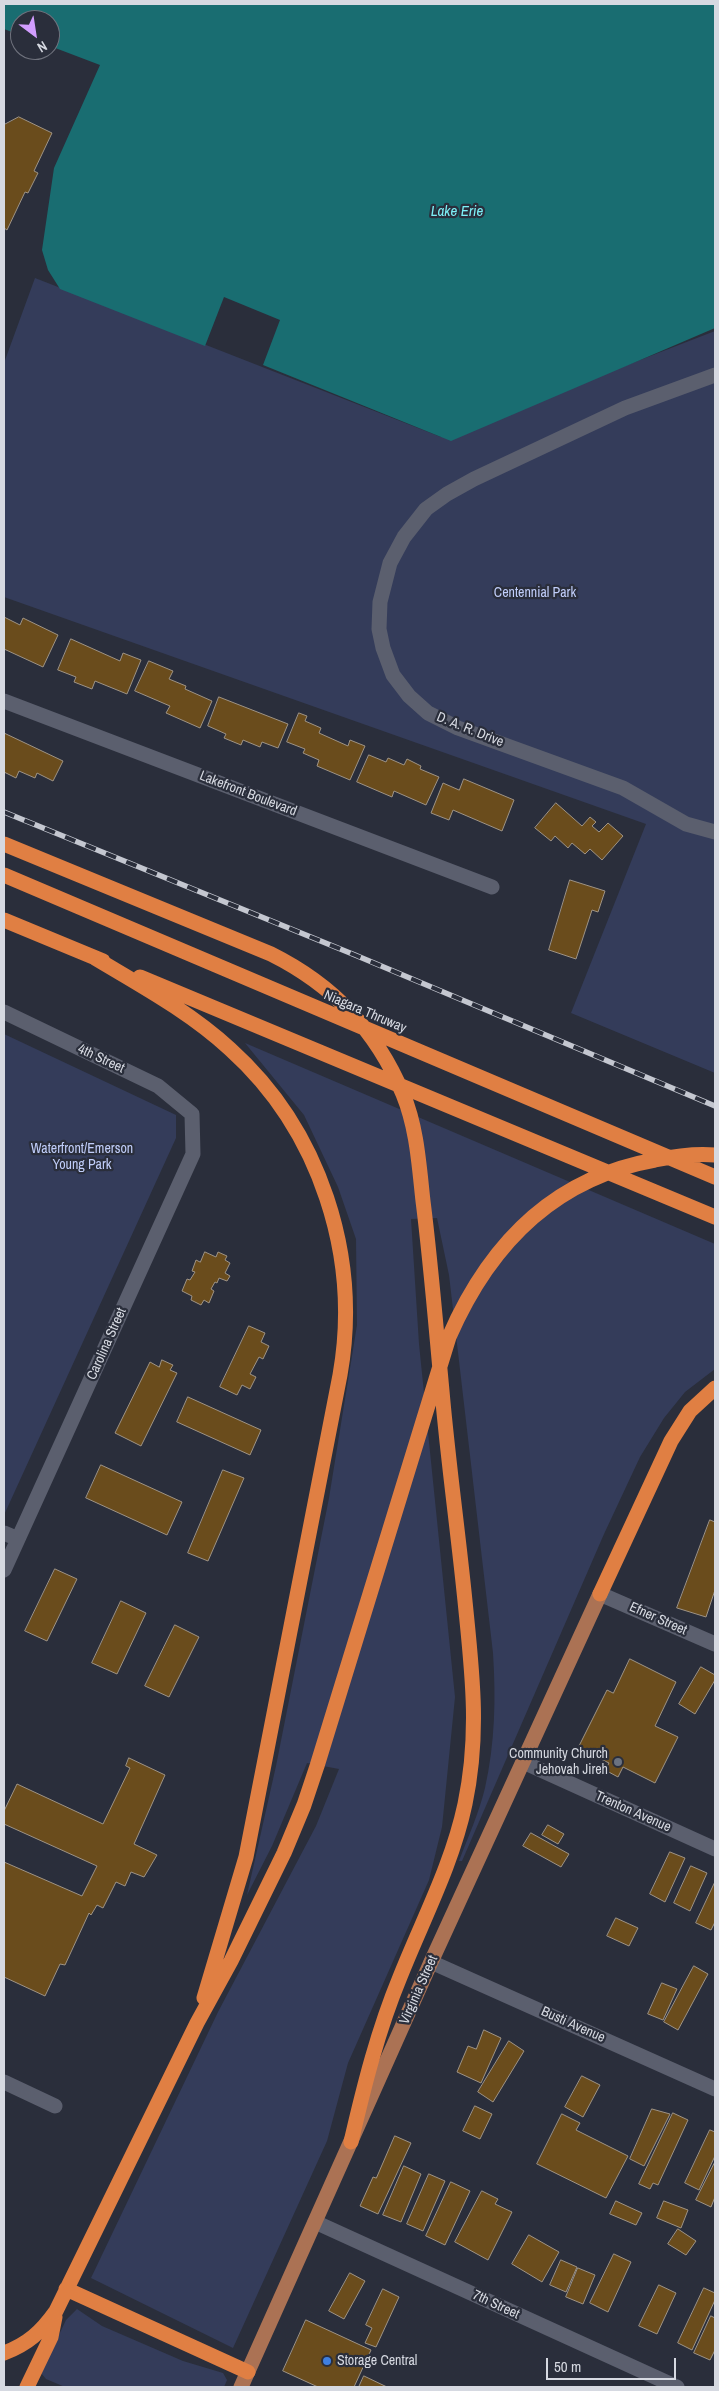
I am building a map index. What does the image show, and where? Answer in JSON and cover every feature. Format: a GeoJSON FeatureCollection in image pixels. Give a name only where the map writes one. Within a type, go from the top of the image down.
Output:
{"type":"FeatureCollection","features":[{"type":"Feature","properties":{"kind":"highway"},"geometry":{"type":"LineString","coordinates":[[4,844],[296,966],[323,985],[363,1026],[379,1048],[404,1098],[417,1151],[426,1224],[446,1440],[474,1687],[471,1765],[465,1804],[451,1858],[399,1979],[368,2072],[351,2142]]}},
{"type":"Feature","properties":{"kind":"highway","name":"Niagara Thruway"},"geometry":{"type":"LineString","coordinates":[[4,875],[715,1177]]}},
{"type":"Feature","properties":{"kind":"highway"},"geometry":{"type":"LineString","coordinates":[[4,920],[715,1217]]}},
{"type":"Feature","properties":{"kind":"highway"},"geometry":{"type":"LineString","coordinates":[[95,958],[143,987],[213,1035],[247,1066],[267,1088],[298,1133],[320,1181],[338,1236],[344,1266],[346,1323],[340,1375],[246,1857],[196,2023]]}},
{"type":"Feature","properties":{"kind":"highway"},"geometry":{"type":"LineString","coordinates":[[4,2353],[33,2339],[56,2311],[196,2023],[231,1961],[284,1853],[317,1766],[449,1337],[476,1282],[495,1255],[518,1229],[548,1204],[576,1186],[593,1177],[634,1164],[676,1156],[715,1155]]}},
{"type":"Feature","properties":{"kind":"highway"},"geometry":{"type":"LineString","coordinates":[[600,1594],[671,1441],[690,1411],[715,1388]]}},
{"type":"Feature","properties":{"kind":"highway"},"geometry":{"type":"LineString","coordinates":[[66,2289],[248,2372]]}},
{"type":"Feature","properties":{"kind":"highway"},"geometry":{"type":"LineString","coordinates":[[28,2387],[51,2337],[56,2311]]}},
{"type":"Feature","properties":{"kind":"main road","name":"Virginia Street"},"geometry":{"type":"LineString","coordinates":[[241,2387],[431,1962],[600,1594]]}},
{"type":"Feature","properties":{"kind":"street","name":"D. A. R. Drive"},"geometry":{"type":"LineString","coordinates":[[715,375],[625,408],[447,494],[426,509],[404,537],[390,563],[380,602],[379,629],[383,648],[393,675],[409,696],[428,713],[458,728],[623,788],[686,824],[715,832]]}},
{"type":"Feature","properties":{"kind":"street","name":"Lakefront Boulevard"},"geometry":{"type":"LineString","coordinates":[[4,701],[492,887]]}},
{"type":"Feature","properties":{"kind":"street","name":"4th Street"},"geometry":{"type":"LineString","coordinates":[[4,1012],[158,1086],[192,1114]]}},
{"type":"Feature","properties":{"kind":"street","name":"Carolina Street"},"geometry":{"type":"LineString","coordinates":[[4,1570],[193,1154],[192,1114]]}},
{"type":"Feature","properties":{"kind":"street"},"geometry":{"type":"LineString","coordinates":[[4,1533],[18,1539]]}},
{"type":"Feature","properties":{"kind":"street","name":"Efner Street"},"geometry":{"type":"LineString","coordinates":[[600,1594],[715,1644]]}},
{"type":"Feature","properties":{"kind":"street","name":"Trenton Avenue"},"geometry":{"type":"LineString","coordinates":[[523,1762],[715,1849]]}},
{"type":"Feature","properties":{"kind":"street","name":"Busti Avenue"},"geometry":{"type":"LineString","coordinates":[[431,1962],[715,2089]]}},
{"type":"Feature","properties":{"kind":"street"},"geometry":{"type":"LineString","coordinates":[[4,2082],[56,2106]]}},
{"type":"Feature","properties":{"kind":"street","name":"7th Street"},"geometry":{"type":"LineString","coordinates":[[316,2222],[677,2387]]}},
{"type":"Feature","properties":{"kind":"green space","name":"Centennial Park"},"geometry":{"type":"Polygon","coordinates":[[[35,278],[441,437],[715,331],[715,1073],[571,1013],[646,824],[4,597],[4,363],[35,278]]]}},
{"type":"Feature","properties":{"kind":"green space","name":"Waterfront/Emerson Young Park"},"geometry":{"type":"Polygon","coordinates":[[[4,1034],[176,1115],[176,1138],[4,1515],[4,1034]]]}},
{"type":"Feature","properties":{"kind":"green space"},"geometry":{"type":"Polygon","coordinates":[[[245,1043],[715,1244],[715,1369],[685,1392],[664,1418],[640,1457],[604,1534],[462,1861],[459,1861],[480,1807],[491,1754],[494,1721],[493,1653],[449,1275],[437,1218],[411,1219],[419,1344],[455,1697],[442,1827],[429,1880],[348,2063],[327,2141],[233,2348],[91,2278],[218,2012],[316,1826],[339,1769],[307,1763],[272,1846],[247,1895],[276,1766],[329,1498],[357,1325],[356,1239],[338,1187],[304,1115],[245,1043]]]}},
{"type":"Feature","properties":{"kind":"green space"},"geometry":{"type":"Polygon","coordinates":[[[77,2309],[102,2326],[183,2361],[223,2373],[227,2380],[224,2387],[65,2387],[46,2379],[41,2373],[66,2320],[77,2309]]]}},
{"type":"Feature","properties":{"kind":"water","name":"Lake Erie"},"geometry":{"type":"Polygon","coordinates":[[[4,4],[715,4],[715,328],[451,441],[263,365],[280,320],[224,297],[205,346],[60,289],[48,270],[42,250],[54,168],[100,65],[60,50],[60,10],[10,10],[10,31],[4,29],[4,4]]]}},
{"type":"Feature","properties":{"kind":"building"},"geometry":{"type":"Polygon","coordinates":[[[19,117],[52,133],[34,171],[38,173],[28,193],[25,192],[7,230],[4,228],[4,125],[19,117]]]}},
{"type":"Feature","properties":{"kind":"building"},"geometry":{"type":"Polygon","coordinates":[[[4,617],[20,625],[23,618],[58,635],[43,667],[4,649],[4,617]]]}},
{"type":"Feature","properties":{"kind":"building"},"geometry":{"type":"Polygon","coordinates":[[[71,639],[120,661],[123,653],[141,660],[127,694],[95,681],[92,689],[74,682],[76,677],[58,670],[71,639]]]}},
{"type":"Feature","properties":{"kind":"building"},"geometry":{"type":"Polygon","coordinates":[[[149,661],[173,671],[169,679],[186,686],[185,689],[212,701],[200,728],[166,713],[170,706],[135,691],[149,661]]]}},
{"type":"Feature","properties":{"kind":"building"},"geometry":{"type":"Polygon","coordinates":[[[219,697],[288,724],[278,748],[262,742],[260,747],[243,740],[241,745],[224,738],[226,734],[208,726],[219,697]]]}},
{"type":"Feature","properties":{"kind":"building"},"geometry":{"type":"Polygon","coordinates":[[[299,713],[307,716],[305,721],[321,728],[319,733],[348,746],[350,740],[365,746],[350,780],[317,766],[319,760],[303,753],[305,749],[287,742],[299,713]]]}},
{"type":"Feature","properties":{"kind":"building"},"geometry":{"type":"Polygon","coordinates":[[[4,733],[63,761],[53,781],[37,773],[35,778],[19,771],[16,778],[4,772],[4,733]]]}},
{"type":"Feature","properties":{"kind":"building"},"geometry":{"type":"Polygon","coordinates":[[[369,755],[386,762],[388,758],[404,765],[407,759],[421,766],[420,769],[439,777],[426,805],[394,791],[392,797],[357,782],[369,755]]]}},
{"type":"Feature","properties":{"kind":"building"},"geometry":{"type":"Polygon","coordinates":[[[464,779],[514,800],[502,831],[453,810],[449,820],[431,813],[443,783],[459,790],[464,779]]]}},
{"type":"Feature","properties":{"kind":"building"},"geometry":{"type":"Polygon","coordinates":[[[556,803],[582,826],[590,817],[596,822],[592,826],[599,832],[608,823],[623,836],[602,860],[590,849],[585,854],[572,843],[568,848],[555,836],[551,841],[535,828],[556,803]]]}},
{"type":"Feature","properties":{"kind":"building"},"geometry":{"type":"Polygon","coordinates":[[[570,880],[605,891],[598,912],[592,910],[576,959],[549,950],[570,880]]]}},
{"type":"Feature","properties":{"kind":"building"},"geometry":{"type":"Polygon","coordinates":[[[205,1252],[216,1257],[218,1252],[227,1256],[225,1260],[230,1263],[225,1273],[230,1276],[227,1281],[219,1278],[217,1283],[215,1282],[211,1289],[214,1291],[209,1303],[204,1300],[201,1305],[191,1300],[192,1296],[182,1291],[187,1279],[190,1280],[195,1272],[192,1271],[196,1260],[200,1262],[205,1252]]]}},
{"type":"Feature","properties":{"kind":"building"},"geometry":{"type":"Polygon","coordinates":[[[249,1326],[265,1333],[261,1342],[269,1346],[263,1359],[259,1357],[250,1374],[256,1377],[250,1389],[242,1385],[237,1395],[220,1387],[249,1326]]]}},
{"type":"Feature","properties":{"kind":"building"},"geometry":{"type":"Polygon","coordinates":[[[162,1360],[173,1365],[170,1370],[177,1373],[141,1446],[115,1433],[150,1362],[159,1367],[162,1360]]]}},
{"type":"Feature","properties":{"kind":"building"},"geometry":{"type":"Polygon","coordinates":[[[188,1397],[261,1430],[250,1455],[177,1422],[188,1397]]]}},
{"type":"Feature","properties":{"kind":"building"},"geometry":{"type":"Polygon","coordinates":[[[101,1465],[182,1502],[167,1535],[86,1498],[101,1465]]]}},
{"type":"Feature","properties":{"kind":"building"},"geometry":{"type":"Polygon","coordinates":[[[223,1470],[244,1478],[208,1561],[188,1553],[223,1470]]]}},
{"type":"Feature","properties":{"kind":"building"},"geometry":{"type":"Polygon","coordinates":[[[710,1520],[715,1522],[715,1590],[706,1617],[677,1608],[710,1520]]]}},
{"type":"Feature","properties":{"kind":"building"},"geometry":{"type":"Polygon","coordinates":[[[55,1569],[77,1579],[47,1641],[25,1631],[55,1569]]]}},
{"type":"Feature","properties":{"kind":"building"},"geometry":{"type":"Polygon","coordinates":[[[121,1601],[146,1613],[117,1674],[92,1663],[121,1601]]]}},
{"type":"Feature","properties":{"kind":"building"},"geometry":{"type":"Polygon","coordinates":[[[175,1625],[199,1637],[169,1697],[145,1686],[175,1625]]]}},
{"type":"Feature","properties":{"kind":"building"},"geometry":{"type":"Polygon","coordinates":[[[630,1659],[676,1682],[655,1726],[678,1737],[655,1783],[623,1767],[618,1777],[605,1770],[609,1763],[578,1748],[607,1690],[613,1693],[630,1659]]]}},
{"type":"Feature","properties":{"kind":"building"},"geometry":{"type":"Polygon","coordinates":[[[701,1667],[715,1675],[715,1680],[695,1714],[679,1704],[701,1667]]]}},
{"type":"Feature","properties":{"kind":"building"},"geometry":{"type":"Polygon","coordinates":[[[129,1758],[165,1775],[134,1844],[157,1855],[144,1877],[131,1872],[125,1886],[116,1882],[103,1908],[97,1905],[91,1915],[89,1913],[65,1965],[60,1964],[45,1996],[4,1977],[4,1862],[82,1896],[97,1866],[4,1824],[4,1811],[17,1784],[103,1824],[130,1768],[126,1766],[129,1758]]]}},
{"type":"Feature","properties":{"kind":"building"},"geometry":{"type":"Polygon","coordinates":[[[548,1825],[564,1834],[558,1844],[542,1835],[548,1825]]]}},
{"type":"Feature","properties":{"kind":"building"},"geometry":{"type":"Polygon","coordinates":[[[531,1833],[569,1854],[561,1867],[523,1846],[531,1833]]]}},
{"type":"Feature","properties":{"kind":"building"},"geometry":{"type":"Polygon","coordinates":[[[670,1852],[685,1858],[665,1902],[650,1894],[670,1852]]]}},
{"type":"Feature","properties":{"kind":"building"},"geometry":{"type":"Polygon","coordinates":[[[691,1866],[707,1873],[690,1911],[674,1903],[691,1866]]]}},
{"type":"Feature","properties":{"kind":"building"},"geometry":{"type":"Polygon","coordinates":[[[715,1882],[715,1922],[711,1930],[696,1923],[715,1882]]]}},
{"type":"Feature","properties":{"kind":"building"},"geometry":{"type":"Polygon","coordinates":[[[616,1918],[638,1928],[629,1946],[607,1936],[616,1918]]]}},
{"type":"Feature","properties":{"kind":"building"},"geometry":{"type":"Polygon","coordinates":[[[694,1966],[708,1974],[678,2030],[664,2022],[694,1966]]]}},
{"type":"Feature","properties":{"kind":"building"},"geometry":{"type":"Polygon","coordinates":[[[662,1983],[677,1989],[663,2020],[648,2014],[662,1983]]]}},
{"type":"Feature","properties":{"kind":"building"},"geometry":{"type":"Polygon","coordinates":[[[484,2030],[501,2038],[481,2083],[457,2072],[468,2046],[476,2049],[484,2030]]]}},
{"type":"Feature","properties":{"kind":"building"},"geometry":{"type":"Polygon","coordinates":[[[509,2041],[524,2051],[493,2102],[478,2092],[509,2041]]]}},
{"type":"Feature","properties":{"kind":"building"},"geometry":{"type":"Polygon","coordinates":[[[582,2076],[600,2085],[583,2117],[565,2107],[582,2076]]]}},
{"type":"Feature","properties":{"kind":"building"},"geometry":{"type":"Polygon","coordinates":[[[475,2106],[492,2114],[480,2139],[463,2131],[475,2106]]]}},
{"type":"Feature","properties":{"kind":"building"},"geometry":{"type":"Polygon","coordinates":[[[652,2109],[670,2114],[644,2166],[630,2159],[652,2109]]]}},
{"type":"Feature","properties":{"kind":"building"},"geometry":{"type":"Polygon","coordinates":[[[673,2113],[688,2120],[658,2185],[653,2183],[650,2189],[639,2184],[673,2113]]]}},
{"type":"Feature","properties":{"kind":"building"},"geometry":{"type":"Polygon","coordinates":[[[562,2114],[580,2123],[576,2130],[628,2156],[606,2198],[537,2164],[562,2114]]]}},
{"type":"Feature","properties":{"kind":"building"},"geometry":{"type":"Polygon","coordinates":[[[710,2130],[715,2132],[715,2156],[699,2190],[685,2183],[710,2130]]]}},
{"type":"Feature","properties":{"kind":"building"},"geometry":{"type":"Polygon","coordinates":[[[395,2136],[411,2143],[378,2214],[360,2206],[373,2177],[376,2178],[395,2136]]]}},
{"type":"Feature","properties":{"kind":"building"},"geometry":{"type":"Polygon","coordinates":[[[715,2162],[715,2197],[711,2207],[696,2200],[715,2162]]]}},
{"type":"Feature","properties":{"kind":"building"},"geometry":{"type":"Polygon","coordinates":[[[404,2166],[421,2174],[401,2222],[383,2215],[404,2166]]]}},
{"type":"Feature","properties":{"kind":"building"},"geometry":{"type":"Polygon","coordinates":[[[429,2174],[445,2181],[423,2231],[407,2224],[429,2174]]]}},
{"type":"Feature","properties":{"kind":"building"},"geometry":{"type":"Polygon","coordinates":[[[451,2182],[470,2191],[445,2245],[426,2236],[451,2182]]]}},
{"type":"Feature","properties":{"kind":"building"},"geometry":{"type":"Polygon","coordinates":[[[482,2191],[498,2199],[495,2204],[512,2212],[488,2260],[455,2242],[482,2191]]]}},
{"type":"Feature","properties":{"kind":"building"},"geometry":{"type":"Polygon","coordinates":[[[616,2201],[642,2213],[636,2225],[610,2214],[616,2201]]]}},
{"type":"Feature","properties":{"kind":"building"},"geometry":{"type":"Polygon","coordinates":[[[664,2201],[688,2210],[681,2228],[657,2218],[664,2201]]]}},
{"type":"Feature","properties":{"kind":"building"},"geometry":{"type":"Polygon","coordinates":[[[678,2229],[696,2241],[686,2255],[668,2244],[678,2229]]]}},
{"type":"Feature","properties":{"kind":"building"},"geometry":{"type":"Polygon","coordinates":[[[529,2235],[559,2252],[542,2282],[512,2264],[529,2235]]]}},
{"type":"Feature","properties":{"kind":"building"},"geometry":{"type":"Polygon","coordinates":[[[614,2254],[631,2262],[608,2312],[590,2303],[614,2254]]]}},
{"type":"Feature","properties":{"kind":"building"},"geometry":{"type":"Polygon","coordinates":[[[561,2260],[577,2267],[566,2292],[550,2285],[561,2260]]]}},
{"type":"Feature","properties":{"kind":"building"},"geometry":{"type":"Polygon","coordinates":[[[578,2268],[595,2275],[583,2304],[566,2297],[578,2268]]]}},
{"type":"Feature","properties":{"kind":"building"},"geometry":{"type":"Polygon","coordinates":[[[350,2273],[365,2281],[344,2319],[329,2311],[350,2273]]]}},
{"type":"Feature","properties":{"kind":"building"},"geometry":{"type":"Polygon","coordinates":[[[659,2285],[676,2293],[657,2334],[639,2326],[659,2285]]]}},
{"type":"Feature","properties":{"kind":"building"},"geometry":{"type":"Polygon","coordinates":[[[704,2288],[715,2293],[715,2300],[692,2350],[678,2343],[704,2288]]]}},
{"type":"Feature","properties":{"kind":"building"},"geometry":{"type":"Polygon","coordinates":[[[383,2289],[399,2297],[376,2347],[365,2343],[372,2328],[366,2325],[383,2289]]]}},
{"type":"Feature","properties":{"kind":"building"},"geometry":{"type":"Polygon","coordinates":[[[711,2316],[715,2318],[715,2350],[710,2360],[694,2353],[711,2316]]]}},
{"type":"Feature","properties":{"kind":"building","name":"Storage Central"},"geometry":{"type":"Polygon","coordinates":[[[306,2320],[371,2350],[354,2387],[318,2387],[283,2371],[306,2320]]]}},
{"type":"Feature","properties":{"kind":"building"},"geometry":{"type":"Polygon","coordinates":[[[364,2376],[387,2387],[359,2387],[364,2376]]]}},
{"type":"Feature","properties":{"kind":"railway"},"geometry":{"type":"LineString","coordinates":[[4,812],[355,955],[715,1106]]}},
{"type":"Feature","properties":{"kind":"place","name":"Community Church Jehovah Jireh"},"geometry":{"type":"Point","coordinates":[618,1762]}},
{"type":"Feature","properties":{"kind":"place","name":"Storage Central"},"geometry":{"type":"Point","coordinates":[327,2361]}}]}
